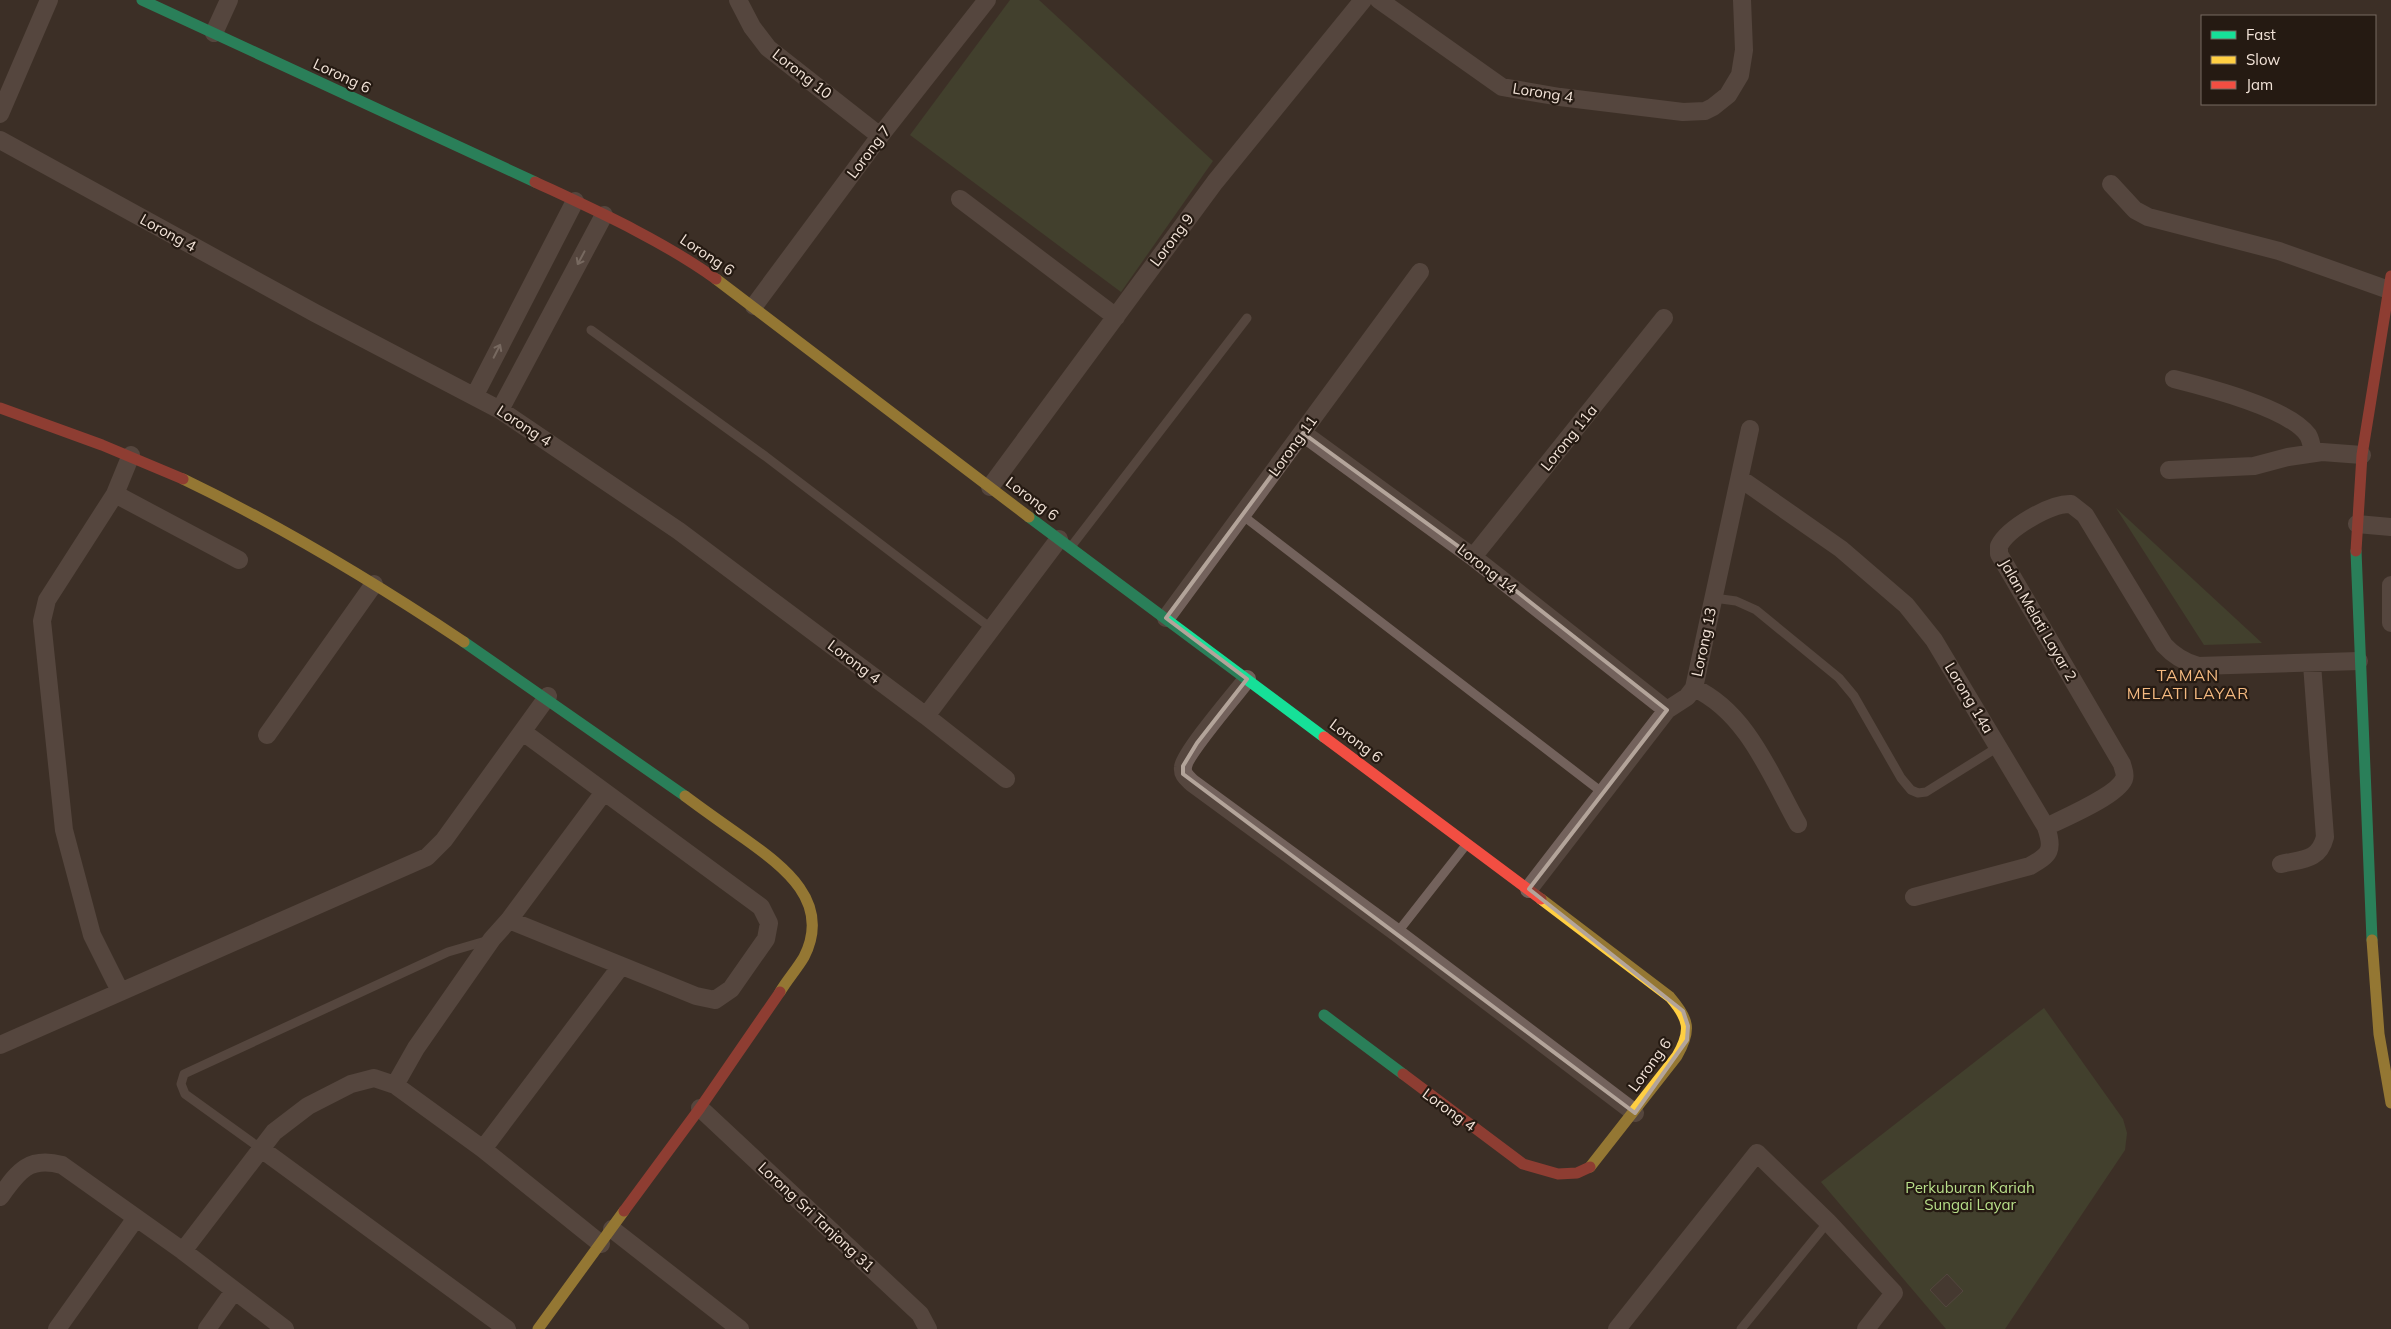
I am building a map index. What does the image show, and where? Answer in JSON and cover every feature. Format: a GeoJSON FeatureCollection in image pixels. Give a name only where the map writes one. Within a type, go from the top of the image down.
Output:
{"type":"FeatureCollection","features":[{"type":"Feature","properties":{"kind":"street"},"geometry":{"type":"LineString","coordinates":[[0,114],[49,0]]}},
{"type":"Feature","properties":{"kind":"street","name":"Lorong 6"},"geometry":{"type":"LineString","coordinates":[[142,0],[604,215],[680,255],[754,306],[1064,543],[1468,843],[1670,997],[1683,1011],[1688,1026],[1687,1040],[1635,1113],[1587,1171]]}},
{"type":"Feature","properties":{"kind":"street"},"geometry":{"type":"LineString","coordinates":[[214,34],[229,0]]}},
{"type":"Feature","properties":{"kind":"street","name":"Lorong 10"},"geometry":{"type":"LineString","coordinates":[[738,0],[752,26],[768,48],[880,136]]}},
{"type":"Feature","properties":{"kind":"street","name":"Lorong 7"},"geometry":{"type":"LineString","coordinates":[[754,306],[880,136],[987,0]]}},
{"type":"Feature","properties":{"kind":"street","name":"Lorong 9"},"geometry":{"type":"LineString","coordinates":[[990,487],[1245,143],[1362,0]]}},
{"type":"Feature","properties":{"kind":"street","name":"Lorong 4"},"geometry":{"type":"LineString","coordinates":[[1379,0],[1502,87],[1683,112],[1705,111],[1714,107],[1728,94],[1740,75],[1742,63],[1742,0]]}},
{"type":"Feature","properties":{"kind":"street","name":"Lorong 4"},"geometry":{"type":"LineString","coordinates":[[0,140],[315,313],[475,395],[500,410],[679,532],[926,716],[1006,779]]}},
{"type":"Feature","properties":{"kind":"street"},"geometry":{"type":"LineString","coordinates":[[2111,184],[2135,210],[2148,217],[2279,251],[2390,283],[2362,455],[2357,524],[2356,584],[2374,988],[2379,1034],[2391,1103]]}},
{"type":"Feature","properties":{"kind":"street"},"geometry":{"type":"LineString","coordinates":[[960,199],[1116,317]]}},
{"type":"Feature","properties":{"kind":"street"},"geometry":{"type":"LineString","coordinates":[[475,395],[574,201]]}},
{"type":"Feature","properties":{"kind":"street"},"geometry":{"type":"LineString","coordinates":[[500,410],[604,215]]}},
{"type":"Feature","properties":{"kind":"street","name":"Lorong 11"},"geometry":{"type":"LineString","coordinates":[[1166,618],[1420,272]]}},
{"type":"Feature","properties":{"kind":"street","name":"Lorong 11a"},"geometry":{"type":"LineString","coordinates":[[1473,558],[1664,318]]}},
{"type":"Feature","properties":{"kind":"street"},"geometry":{"type":"LineString","coordinates":[[2174,379],[2231,394],[2292,420],[2309,437],[2313,453]]}},
{"type":"Feature","properties":{"kind":"street"},"geometry":{"type":"LineString","coordinates":[[0,408],[131,455],[220,498],[374,584],[548,696],[776,862],[801,885],[811,908],[812,932],[804,956],[700,1108],[539,1329]]}},
{"type":"Feature","properties":{"kind":"street","name":"Lorong 13"},"geometry":{"type":"LineString","coordinates":[[1529,889],[1668,710],[1687,697],[1694,688],[1741,479],[1750,429]]}},
{"type":"Feature","properties":{"kind":"street","name":"Lorong 14"},"geometry":{"type":"LineString","coordinates":[[1303,433],[1473,558],[1668,710]]}},
{"type":"Feature","properties":{"kind":"street"},"geometry":{"type":"LineString","coordinates":[[2168,470],[2254,466],[2313,453],[2362,455]]}},
{"type":"Feature","properties":{"kind":"street"},"geometry":{"type":"LineString","coordinates":[[120,991],[92,935],[64,830],[42,622],[47,600],[115,494],[131,455]]}},
{"type":"Feature","properties":{"kind":"street","name":"Lorong 14a"},"geometry":{"type":"LineString","coordinates":[[1741,479],[1841,549],[1906,605],[1934,640],[2046,827],[2051,844],[2049,852],[2044,858],[2030,866],[1914,897]]}},
{"type":"Feature","properties":{"kind":"street"},"geometry":{"type":"LineString","coordinates":[[115,494],[239,560]]}},
{"type":"Feature","properties":{"kind":"street","name":"Jalan Melati Layar 2"},"geometry":{"type":"LineString","coordinates":[[2046,827],[2110,793],[2123,780],[2125,775],[2122,764],[1999,554],[1998,546],[2008,533],[2053,506],[2070,504],[2086,515],[2164,645],[2173,655],[2198,666],[2359,662]]}},
{"type":"Feature","properties":{"kind":"street"},"geometry":{"type":"LineString","coordinates":[[2357,524],[2391,527]]}},
{"type":"Feature","properties":{"kind":"street"},"geometry":{"type":"LineString","coordinates":[[926,716],[992,629],[1064,543]]}},
{"type":"Feature","properties":{"kind":"street"},"geometry":{"type":"LineString","coordinates":[[267,735],[374,584]]}},
{"type":"Feature","properties":{"kind":"street"},"geometry":{"type":"LineString","coordinates":[[2391,585],[2391,622]]}},
{"type":"Feature","properties":{"kind":"street"},"geometry":{"type":"LineString","coordinates":[[2281,864],[2315,856],[2323,846],[2326,837],[2312,664]]}},
{"type":"Feature","properties":{"kind":"street"},"geometry":{"type":"LineString","coordinates":[[1247,679],[1197,742],[1182,766],[1183,774],[1192,783],[1397,933],[1635,1113]]}},
{"type":"Feature","properties":{"kind":"street"},"geometry":{"type":"LineString","coordinates":[[1694,688],[1708,694],[1742,726],[1798,824]]}},
{"type":"Feature","properties":{"kind":"street"},"geometry":{"type":"LineString","coordinates":[[0,1045],[427,857],[444,840],[548,696]]}},
{"type":"Feature","properties":{"kind":"street"},"geometry":{"type":"LineString","coordinates":[[508,920],[696,996],[715,1000],[731,989],[766,939],[769,923],[761,907],[523,732]]}},
{"type":"Feature","properties":{"kind":"street"},"geometry":{"type":"LineString","coordinates":[[395,1085],[416,1048],[492,939],[604,792]]}},
{"type":"Feature","properties":{"kind":"street"},"geometry":{"type":"LineString","coordinates":[[483,1150],[621,966]]}},
{"type":"Feature","properties":{"kind":"street","name":"Lorong 4"},"geometry":{"type":"LineString","coordinates":[[1324,1015],[1523,1164],[1547,1173],[1579,1174],[1587,1171]]}},
{"type":"Feature","properties":{"kind":"street"},"geometry":{"type":"LineString","coordinates":[[183,1251],[260,1148],[292,1116],[351,1084],[374,1078],[395,1085],[483,1150],[600,1244]]}},
{"type":"Feature","properties":{"kind":"street","name":"Lorong Sri Tanjong 31"},"geometry":{"type":"LineString","coordinates":[[700,1108],[920,1314],[928,1329]]}},
{"type":"Feature","properties":{"kind":"street"},"geometry":{"type":"LineString","coordinates":[[260,1148],[507,1329]]}},
{"type":"Feature","properties":{"kind":"street"},"geometry":{"type":"LineString","coordinates":[[1617,1329],[1754,1155],[1760,1155],[1828,1222],[1894,1293],[1866,1329]]}},
{"type":"Feature","properties":{"kind":"street"},"geometry":{"type":"LineString","coordinates":[[0,1197],[15,1176],[26,1167],[48,1161],[62,1165],[183,1251],[285,1329]]}},
{"type":"Feature","properties":{"kind":"street"},"geometry":{"type":"LineString","coordinates":[[57,1329],[136,1218]]}},
{"type":"Feature","properties":{"kind":"street"},"geometry":{"type":"LineString","coordinates":[[612,1229],[740,1329]]}},
{"type":"Feature","properties":{"kind":"street"},"geometry":{"type":"LineString","coordinates":[[206,1329],[234,1291]]}},
{"type":"Feature","properties":{"kind":"lane"},"geometry":{"type":"LineString","coordinates":[[1064,543],[1247,318]]}},
{"type":"Feature","properties":{"kind":"lane"},"geometry":{"type":"LineString","coordinates":[[591,330],[765,456],[992,629]]}},
{"type":"Feature","properties":{"kind":"lane"},"geometry":{"type":"LineString","coordinates":[[1242,515],[1602,793]]}},
{"type":"Feature","properties":{"kind":"lane"},"geometry":{"type":"LineString","coordinates":[[1714,598],[1736,601],[1756,610],[1839,678],[1854,696],[1901,778],[1911,790],[1918,793],[1926,792],[1998,747]]}},
{"type":"Feature","properties":{"kind":"lane"},"geometry":{"type":"LineString","coordinates":[[1397,933],[1468,843]]}},
{"type":"Feature","properties":{"kind":"lane"},"geometry":{"type":"LineString","coordinates":[[260,1148],[185,1094],[181,1084],[184,1074],[448,952],[492,939]]}},
{"type":"Feature","properties":{"kind":"lane"},"geometry":{"type":"LineString","coordinates":[[1741,1329],[1828,1222]]}},
{"type":"Feature","properties":{"kind":"highlighted area"},"geometry":{"type":"Polygon","coordinates":[[[1303,433],[1473,557],[1667,710],[1529,889],[1683,1011],[1688,1026],[1687,1040],[1635,1113],[1183,774],[1183,766],[1197,743],[1247,679],[1166,618],[1303,433]]]}},
{"type":"Feature","properties":{"kind":"green space"},"geometry":{"type":"Polygon","coordinates":[[[1010,0],[1039,0],[1213,161],[1121,292],[910,135],[1010,0]]]}},
{"type":"Feature","properties":{"kind":"green space"},"geometry":{"type":"Polygon","coordinates":[[[2116,508],[2262,643],[2204,645],[2116,508]]]}},
{"type":"Feature","properties":{"kind":"green space","name":"Perkuburan Kariah Sungai Layar"},"geometry":{"type":"Polygon","coordinates":[[[2044,1008],[2123,1119],[2127,1133],[2125,1150],[2005,1329],[1946,1329],[1821,1182],[2044,1008]]]}},
{"type":"Feature","properties":{"kind":"building"},"geometry":{"type":"Polygon","coordinates":[[[1947,1274],[1963,1291],[1946,1307],[1930,1290],[1947,1274]]]}},
{"type":"Feature","properties":{"kind":"traffic: fast"},"geometry":{"type":"LineString","coordinates":[[142,0],[535,182]]}},
{"type":"Feature","properties":{"kind":"traffic: fast"},"geometry":{"type":"LineString","coordinates":[[1029,517],[1324,737]]}},
{"type":"Feature","properties":{"kind":"traffic: fast"},"geometry":{"type":"LineString","coordinates":[[2356,551],[2372,940]]}},
{"type":"Feature","properties":{"kind":"traffic: fast"},"geometry":{"type":"LineString","coordinates":[[464,642],[685,796]]}},
{"type":"Feature","properties":{"kind":"traffic: fast"},"geometry":{"type":"LineString","coordinates":[[1324,1015],[1403,1074]]}},
{"type":"Feature","properties":{"kind":"traffic: slow"},"geometry":{"type":"LineString","coordinates":[[716,279],[1029,517]]}},
{"type":"Feature","properties":{"kind":"traffic: slow"},"geometry":{"type":"LineString","coordinates":[[183,479],[291,535],[396,598],[464,642]]}},
{"type":"Feature","properties":{"kind":"traffic: slow"},"geometry":{"type":"LineString","coordinates":[[685,796],[775,862],[800,888],[808,903],[812,919],[811,937],[804,957],[780,992]]}},
{"type":"Feature","properties":{"kind":"traffic: slow"},"geometry":{"type":"LineString","coordinates":[[1541,899],[1670,997],[1685,1018],[1685,1039],[1677,1056],[1590,1167]]}},
{"type":"Feature","properties":{"kind":"traffic: slow"},"geometry":{"type":"LineString","coordinates":[[2372,940],[2379,1034],[2391,1103]]}},
{"type":"Feature","properties":{"kind":"traffic: slow"},"geometry":{"type":"LineString","coordinates":[[538,1329],[624,1211]]}},
{"type":"Feature","properties":{"kind":"traffic: jam"},"geometry":{"type":"LineString","coordinates":[[535,182],[650,238],[716,279]]}},
{"type":"Feature","properties":{"kind":"traffic: jam"},"geometry":{"type":"LineString","coordinates":[[2356,551],[2362,455],[2391,276]]}},
{"type":"Feature","properties":{"kind":"traffic: jam"},"geometry":{"type":"LineString","coordinates":[[0,408],[102,445],[183,479]]}},
{"type":"Feature","properties":{"kind":"traffic: jam"},"geometry":{"type":"LineString","coordinates":[[1324,737],[1541,899]]}},
{"type":"Feature","properties":{"kind":"traffic: jam"},"geometry":{"type":"LineString","coordinates":[[624,1211],[700,1108],[780,992]]}},
{"type":"Feature","properties":{"kind":"traffic: jam"},"geometry":{"type":"LineString","coordinates":[[1403,1074],[1523,1164],[1558,1174],[1577,1173],[1590,1167]]}},
{"type":"Feature","properties":{"kind":"district","name":"TAMAN MELATI LAYAR"},"geometry":{"type":"Point","coordinates":[2188,684]}}]}
